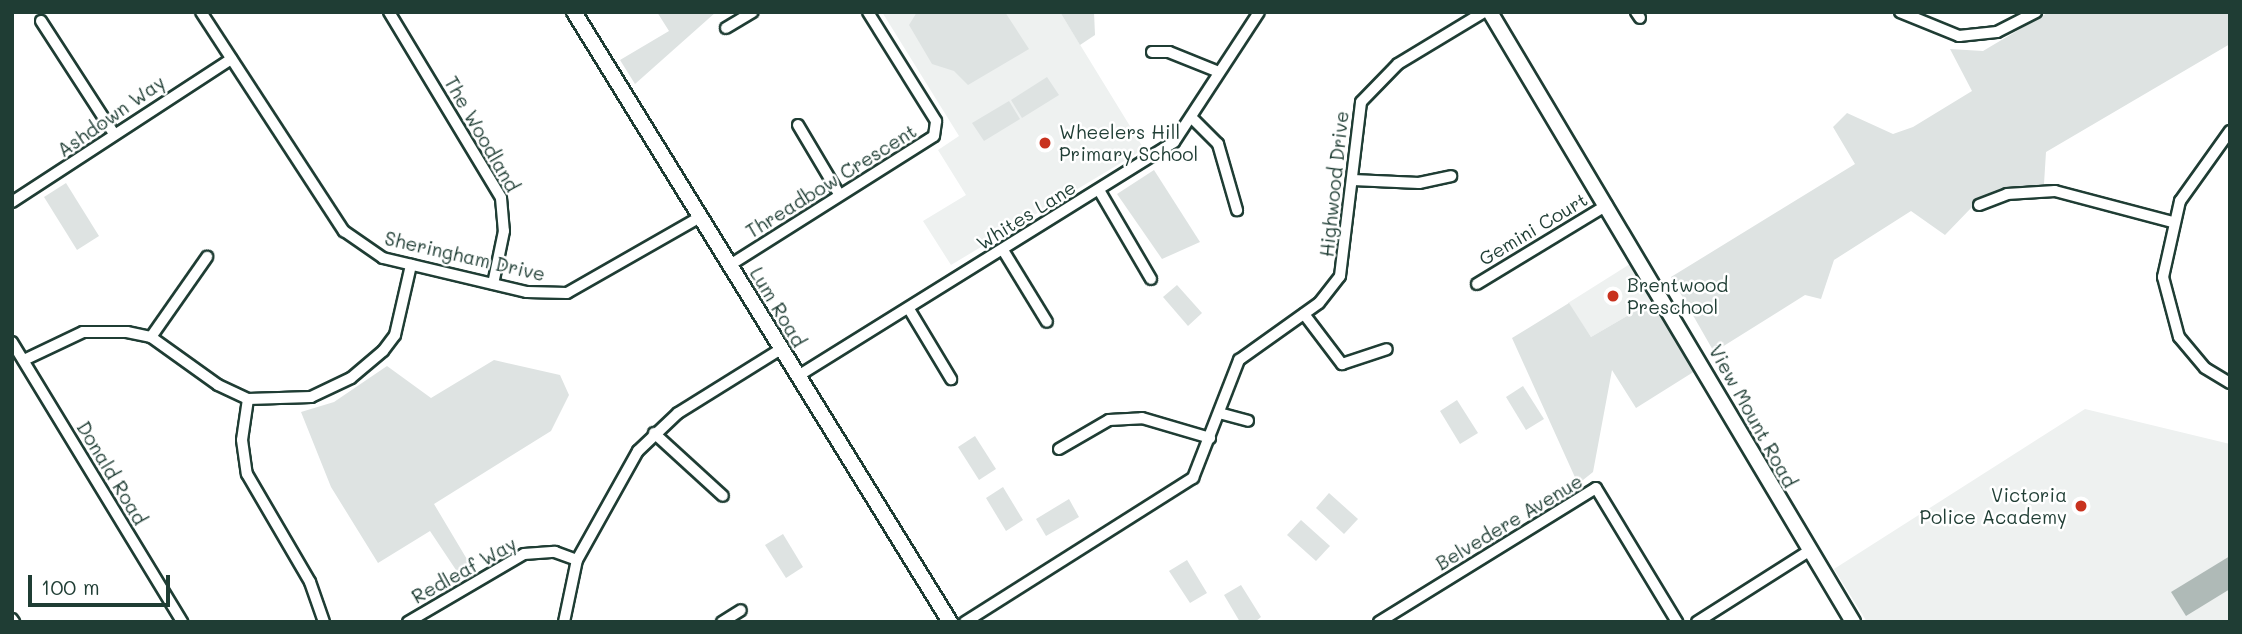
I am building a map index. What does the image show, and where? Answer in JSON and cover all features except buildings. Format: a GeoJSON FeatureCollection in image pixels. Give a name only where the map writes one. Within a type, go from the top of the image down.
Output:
{"type":"FeatureCollection","features":[{"type":"Feature","properties":{"kind":"street","name":"Sheringham Drive"},"geometry":{"type":"LineString","coordinates":[[201,12],[344,231],[366,250],[411,265],[552,294],[583,289],[700,217]]}},
{"type":"Feature","properties":{"kind":"street","name":"The Woodland"},"geometry":{"type":"LineString","coordinates":[[389,12],[501,198],[504,231],[493,284]]}},
{"type":"Feature","properties":{"kind":"street","name":"Lum Road"},"geometry":{"type":"LineString","coordinates":[[574,12],[950,622]]}},
{"type":"Feature","properties":{"kind":"street"},"geometry":{"type":"LineString","coordinates":[[726,29],[753,12]]}},
{"type":"Feature","properties":{"kind":"street","name":"Threadbow Crescent"},"geometry":{"type":"LineString","coordinates":[[730,265],[839,194],[929,141],[937,128],[868,12]]}},
{"type":"Feature","properties":{"kind":"street","name":"Whites Lane"},"geometry":{"type":"LineString","coordinates":[[798,376],[1157,155],[1194,121],[1219,72],[1259,12]]}},
{"type":"Feature","properties":{"kind":"street","name":"Highwood Drive"},"geometry":{"type":"LineString","coordinates":[[964,622],[1180,488],[1201,467],[1239,360],[1304,314],[1340,276],[1353,180],[1356,117],[1371,87],[1485,12]]}},
{"type":"Feature","properties":{"kind":"street","name":"View Mount Road"},"geometry":{"type":"LineString","coordinates":[[1490,12],[1853,622]]}},
{"type":"Feature","properties":{"kind":"street"},"geometry":{"type":"LineString","coordinates":[[1900,12],[1959,36],[1997,32],[2036,12]]}},
{"type":"Feature","properties":{"kind":"street"},"geometry":{"type":"LineString","coordinates":[[41,21],[114,134]]}},
{"type":"Feature","properties":{"kind":"street"},"geometry":{"type":"LineString","coordinates":[[1152,52],[1168,52],[1219,72]]}},
{"type":"Feature","properties":{"kind":"street","name":"Ashdown Way"},"geometry":{"type":"LineString","coordinates":[[12,202],[231,59]]}},
{"type":"Feature","properties":{"kind":"street"},"geometry":{"type":"LineString","coordinates":[[1194,121],[1218,144],[1237,210]]}},
{"type":"Feature","properties":{"kind":"street"},"geometry":{"type":"LineString","coordinates":[[799,125],[839,194]]}},
{"type":"Feature","properties":{"kind":"street"},"geometry":{"type":"LineString","coordinates":[[2230,131],[2189,182],[2172,222],[2163,277],[2172,322],[2195,358],[2230,383]]}},
{"type":"Feature","properties":{"kind":"street"},"geometry":{"type":"LineString","coordinates":[[1353,180],[1419,183],[1451,176]]}},
{"type":"Feature","properties":{"kind":"street"},"geometry":{"type":"LineString","coordinates":[[1099,190],[1152,279]]}},
{"type":"Feature","properties":{"kind":"street"},"geometry":{"type":"LineString","coordinates":[[1979,205],[2007,194],[2054,191],[2172,222]]}},
{"type":"Feature","properties":{"kind":"street","name":"Gemini Court"},"geometry":{"type":"LineString","coordinates":[[1477,284],[1607,205]]}},
{"type":"Feature","properties":{"kind":"street"},"geometry":{"type":"LineString","coordinates":[[1003,250],[1047,322]]}},
{"type":"Feature","properties":{"kind":"street"},"geometry":{"type":"LineString","coordinates":[[151,337],[206,257]]}},
{"type":"Feature","properties":{"kind":"street"},"geometry":{"type":"LineString","coordinates":[[24,360],[83,332],[151,337],[218,385],[248,398],[311,397],[370,365],[395,335],[411,265]]}},
{"type":"Feature","properties":{"kind":"street"},"geometry":{"type":"LineString","coordinates":[[909,309],[951,379]]}},
{"type":"Feature","properties":{"kind":"street"},"geometry":{"type":"LineString","coordinates":[[1304,314],[1342,364],[1387,349]]}},
{"type":"Feature","properties":{"kind":"street","name":"Donald Road"},"geometry":{"type":"LineString","coordinates":[[12,342],[182,622]]}},
{"type":"Feature","properties":{"kind":"street"},"geometry":{"type":"LineString","coordinates":[[564,622],[578,560],[654,433],[781,349]]}},
{"type":"Feature","properties":{"kind":"street"},"geometry":{"type":"LineString","coordinates":[[248,398],[242,440],[247,474],[310,582],[324,622]]}},
{"type":"Feature","properties":{"kind":"street"},"geometry":{"type":"LineString","coordinates":[[1219,413],[1248,421]]}},
{"type":"Feature","properties":{"kind":"street"},"geometry":{"type":"LineString","coordinates":[[1059,449],[1109,420],[1142,418],[1210,438]]}},
{"type":"Feature","properties":{"kind":"street"},"geometry":{"type":"LineString","coordinates":[[654,433],[723,496]]}},
{"type":"Feature","properties":{"kind":"street","name":"Belvedere Avenue"},"geometry":{"type":"LineString","coordinates":[[1379,622],[1596,488],[1677,622]]}},
{"type":"Feature","properties":{"kind":"street"},"geometry":{"type":"LineString","coordinates":[[1697,622],[1809,551]]}},
{"type":"Feature","properties":{"kind":"street","name":"Redleaf Way"},"geometry":{"type":"LineString","coordinates":[[408,622],[524,554],[555,552],[578,560]]}},
{"type":"Feature","properties":{"kind":"street"},"geometry":{"type":"LineString","coordinates":[[722,622],[741,610]]}},
{"type":"Feature","properties":{"kind":"shaded area"},"geometry":{"type":"Polygon","coordinates":[[[657,12],[716,12],[635,84],[620,60],[669,31],[657,12]]]}},
{"type":"Feature","properties":{"kind":"shaded area","name":"Wheelers Hill Primary School"},"geometry":{"type":"Polygon","coordinates":[[[882,12],[1060,12],[1144,149],[951,265],[923,221],[966,195],[938,150],[959,136],[882,12]]]}},
{"type":"Feature","properties":{"kind":"shaded area"},"geometry":{"type":"Polygon","coordinates":[[[917,12],[1005,12],[1029,49],[968,85],[954,71],[932,64],[909,25],[917,12]]]}},
{"type":"Feature","properties":{"kind":"shaded area"},"geometry":{"type":"Polygon","coordinates":[[[1060,12],[1094,12],[1095,35],[1080,45],[1060,12]]]}},
{"type":"Feature","properties":{"kind":"shaded area"},"geometry":{"type":"Polygon","coordinates":[[[2049,12],[2230,12],[2230,44],[2046,152],[2044,184],[1972,207],[1945,235],[1911,211],[1834,260],[1821,299],[1805,295],[1714,352],[1671,277],[1855,164],[1833,127],[1847,113],[1893,134],[1913,127],[1972,91],[1950,49],[1983,51],[2049,12]]]}},
{"type":"Feature","properties":{"kind":"shaded area"},"geometry":{"type":"Polygon","coordinates":[[[1047,77],[1059,95],[1022,118],[1011,100],[1047,77]]]}},
{"type":"Feature","properties":{"kind":"shaded area"},"geometry":{"type":"Polygon","coordinates":[[[1009,101],[1020,119],[984,141],[972,123],[1009,101]]]}},
{"type":"Feature","properties":{"kind":"shaded area"},"geometry":{"type":"Polygon","coordinates":[[[1154,170],[1200,242],[1162,259],[1117,194],[1154,170]]]}},
{"type":"Feature","properties":{"kind":"shaded area"},"geometry":{"type":"Polygon","coordinates":[[[66,183],[99,236],[77,250],[44,197],[66,183]]]}},
{"type":"Feature","properties":{"kind":"shaded area","name":"Brentwood Preschool"},"geometry":{"type":"Polygon","coordinates":[[[1630,264],[1651,302],[1591,337],[1568,303],[1630,264]]]}},
{"type":"Feature","properties":{"kind":"shaded area"},"geometry":{"type":"Polygon","coordinates":[[[1177,285],[1202,313],[1188,326],[1163,297],[1177,285]]]}},
{"type":"Feature","properties":{"kind":"shaded area"},"geometry":{"type":"Polygon","coordinates":[[[1651,302],[1695,371],[1636,408],[1612,370],[1593,472],[1578,484],[1512,338],[1569,303],[1591,337],[1651,302]]]}},
{"type":"Feature","properties":{"kind":"shaded area"},"geometry":{"type":"Polygon","coordinates":[[[494,360],[560,375],[569,395],[551,431],[434,504],[471,566],[458,573],[430,531],[378,563],[331,487],[301,412],[334,402],[387,366],[431,398],[494,360]]]}},
{"type":"Feature","properties":{"kind":"shaded area"},"geometry":{"type":"Polygon","coordinates":[[[1523,386],[1544,419],[1526,430],[1506,397],[1523,386]]]}},
{"type":"Feature","properties":{"kind":"shaded area"},"geometry":{"type":"Polygon","coordinates":[[[1457,400],[1478,433],[1460,444],[1440,411],[1457,400]]]}},
{"type":"Feature","properties":{"kind":"shaded area","name":"Victoria Police Academy"},"geometry":{"type":"Polygon","coordinates":[[[2085,409],[2230,444],[2230,622],[1867,622],[1834,569],[2085,409]]]}},
{"type":"Feature","properties":{"kind":"shaded area"},"geometry":{"type":"Polygon","coordinates":[[[975,436],[996,469],[979,480],[958,447],[975,436]]]}},
{"type":"Feature","properties":{"kind":"shaded area"},"geometry":{"type":"Polygon","coordinates":[[[1003,487],[1023,520],[1006,531],[986,498],[1003,487]]]}},
{"type":"Feature","properties":{"kind":"shaded area"},"geometry":{"type":"Polygon","coordinates":[[[1329,493],[1358,519],[1344,534],[1316,508],[1329,493]]]}},
{"type":"Feature","properties":{"kind":"shaded area"},"geometry":{"type":"Polygon","coordinates":[[[1069,499],[1079,517],[1046,536],[1036,519],[1069,499]]]}},
{"type":"Feature","properties":{"kind":"shaded area"},"geometry":{"type":"Polygon","coordinates":[[[1301,520],[1330,546],[1316,561],[1287,535],[1301,520]]]}},
{"type":"Feature","properties":{"kind":"shaded area"},"geometry":{"type":"Polygon","coordinates":[[[783,534],[803,567],[786,578],[765,545],[783,534]]]}},
{"type":"Feature","properties":{"kind":"shaded area"},"geometry":{"type":"Polygon","coordinates":[[[2230,556],[2230,589],[2186,616],[2171,592],[2230,556]]]}},
{"type":"Feature","properties":{"kind":"shaded area"},"geometry":{"type":"Polygon","coordinates":[[[1187,560],[1207,593],[1190,603],[1169,571],[1187,560]]]}},
{"type":"Feature","properties":{"kind":"shaded area"},"geometry":{"type":"Polygon","coordinates":[[[1241,585],[1261,617],[1255,622],[1240,622],[1224,595],[1241,585]]]}},
{"type":"Feature","properties":{"kind":"place","name":"Wheelers Hill Primary School"},"geometry":{"type":"Point","coordinates":[1045,143]}},
{"type":"Feature","properties":{"kind":"place","name":"Brentwood Preschool"},"geometry":{"type":"Point","coordinates":[1613,296]}},
{"type":"Feature","properties":{"kind":"place","name":"Victoria Police Academy"},"geometry":{"type":"Point","coordinates":[2081,506]}}]}
